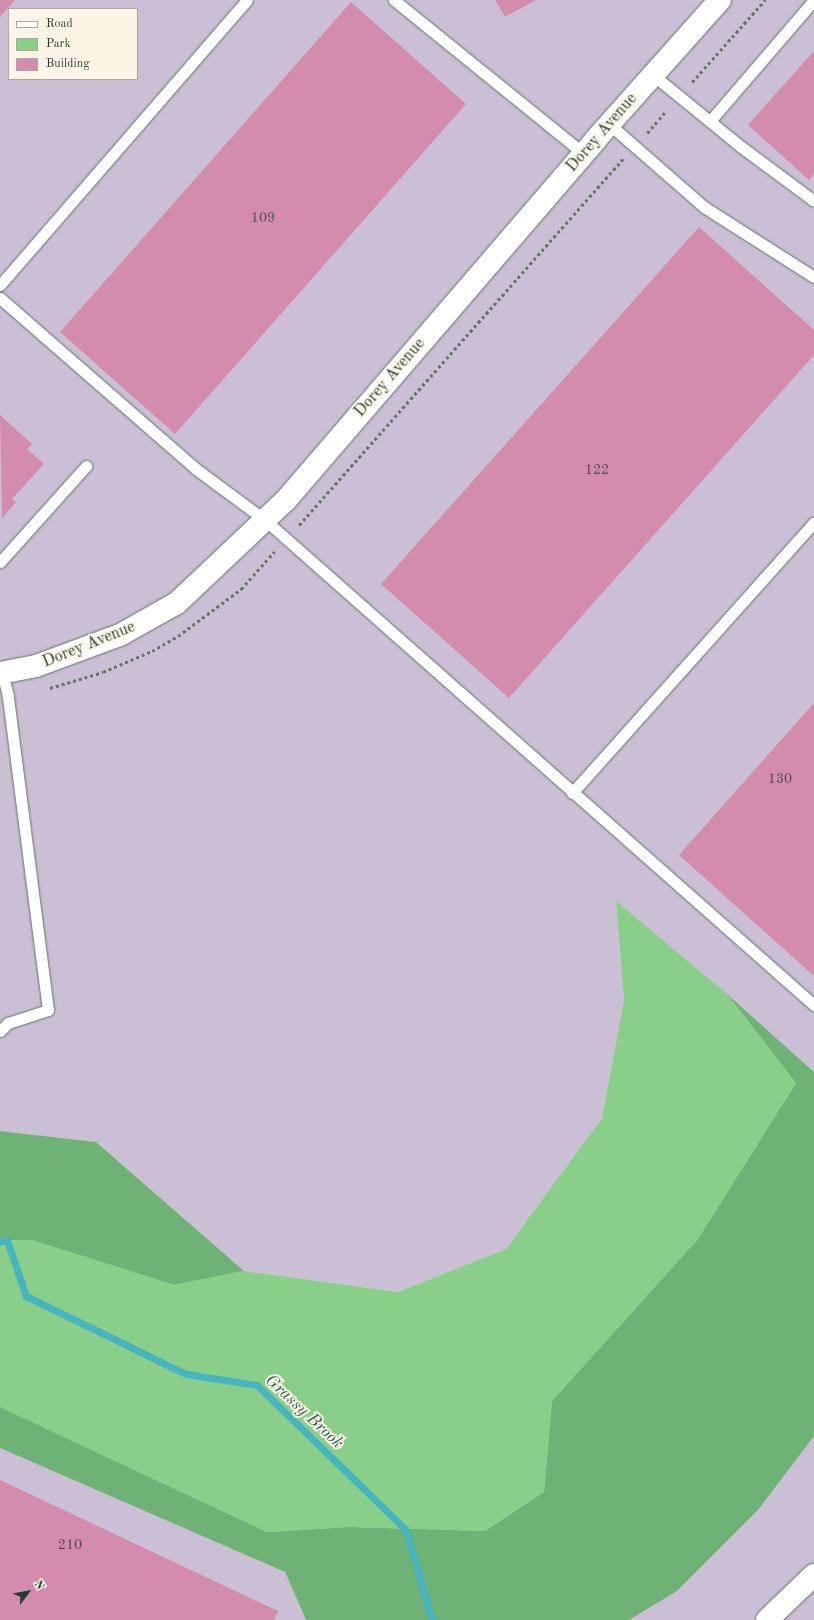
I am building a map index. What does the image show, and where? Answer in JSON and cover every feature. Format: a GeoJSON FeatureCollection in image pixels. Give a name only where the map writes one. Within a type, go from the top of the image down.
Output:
{"type":"FeatureCollection","features":[{"type":"Feature","properties":{"kind":"street","name":"Dorey Avenue"},"geometry":{"type":"LineString","coordinates":[[1,673],[36,666],[120,635],[177,603],[286,500],[610,124],[720,0]]}},
{"type":"Feature","properties":{"kind":"street"},"geometry":{"type":"LineString","coordinates":[[767,1620],[814,1575]]}},
{"type":"Feature","properties":{"kind":"lane"},"geometry":{"type":"LineString","coordinates":[[0,285],[247,0]]}},
{"type":"Feature","properties":{"kind":"lane"},"geometry":{"type":"LineString","coordinates":[[394,0],[584,154]]}},
{"type":"Feature","properties":{"kind":"lane"},"geometry":{"type":"LineString","coordinates":[[710,121],[814,0]]}},
{"type":"Feature","properties":{"kind":"lane"},"geometry":{"type":"LineString","coordinates":[[653,75],[814,201]]}},
{"type":"Feature","properties":{"kind":"lane"},"geometry":{"type":"LineString","coordinates":[[610,124],[704,207],[814,277]]}},
{"type":"Feature","properties":{"kind":"lane"},"geometry":{"type":"LineString","coordinates":[[0,298],[196,469],[265,520],[572,793],[814,1005]]}},
{"type":"Feature","properties":{"kind":"lane"},"geometry":{"type":"LineString","coordinates":[[0,562],[86,466]]}},
{"type":"Feature","properties":{"kind":"lane"},"geometry":{"type":"LineString","coordinates":[[572,793],[814,522]]}},
{"type":"Feature","properties":{"kind":"lane"},"geometry":{"type":"LineString","coordinates":[[0,1031],[8,1023],[48,1010],[8,696],[1,673]]}},
{"type":"Feature","properties":{"kind":"shaded area"},"geometry":{"type":"Polygon","coordinates":[[[0,0],[814,0],[814,1072],[616,901],[624,1000],[602,1118],[506,1249],[398,1292],[244,1271],[96,1142],[0,1131],[0,0]]]}},
{"type":"Feature","properties":{"kind":"shaded area"},"geometry":{"type":"Polygon","coordinates":[[[814,1436],[814,1620],[629,1620],[677,1591],[758,1510],[814,1436]]]}},
{"type":"Feature","properties":{"kind":"shaded area"},"geometry":{"type":"Polygon","coordinates":[[[0,1448],[285,1572],[306,1620],[0,1620],[0,1448]]]}},
{"type":"Feature","properties":{"kind":"green space"},"geometry":{"type":"Polygon","coordinates":[[[616,901],[727,994],[796,1083],[698,1239],[552,1401],[544,1492],[485,1531],[350,1527],[267,1532],[0,1407],[0,1240],[32,1240],[174,1285],[244,1271],[398,1292],[506,1249],[602,1118],[624,1000],[616,901]]]}},
{"type":"Feature","properties":{"kind":"green space"},"geometry":{"type":"Polygon","coordinates":[[[727,994],[814,1072],[814,1436],[758,1510],[677,1591],[629,1620],[306,1620],[285,1572],[0,1448],[0,1407],[267,1532],[350,1527],[485,1531],[544,1492],[552,1401],[698,1239],[796,1083],[727,994]]]}},
{"type":"Feature","properties":{"kind":"green space"},"geometry":{"type":"Polygon","coordinates":[[[0,1131],[96,1142],[244,1271],[174,1285],[32,1240],[0,1240],[0,1131]]]}},
{"type":"Feature","properties":{"kind":"building"},"geometry":{"type":"Polygon","coordinates":[[[0,0],[15,0],[0,17],[0,0]]]}},
{"type":"Feature","properties":{"kind":"building"},"geometry":{"type":"Polygon","coordinates":[[[495,0],[536,0],[505,17],[495,0]]]}},
{"type":"Feature","properties":{"kind":"building"},"geometry":{"type":"Polygon","coordinates":[[[351,2],[466,104],[175,434],[60,332],[351,2]]]}},
{"type":"Feature","properties":{"kind":"building"},"geometry":{"type":"Polygon","coordinates":[[[814,51],[814,174],[809,180],[748,125],[814,51]]]}},
{"type":"Feature","properties":{"kind":"building"},"geometry":{"type":"Polygon","coordinates":[[[699,227],[814,330],[814,355],[509,698],[381,584],[699,227]]]}},
{"type":"Feature","properties":{"kind":"building"},"geometry":{"type":"Polygon","coordinates":[[[0,415],[32,444],[27,449],[44,464],[12,499],[16,502],[2,518],[0,415]]]}},
{"type":"Feature","properties":{"kind":"building"},"geometry":{"type":"Polygon","coordinates":[[[814,703],[814,976],[679,855],[814,703]]]}},
{"type":"Feature","properties":{"kind":"building"},"geometry":{"type":"Polygon","coordinates":[[[0,1480],[278,1611],[274,1620],[0,1620],[0,1480]]]}},
{"type":"Feature","properties":{"kind":"waterway","name":"Grassy Brook"},"geometry":{"type":"LineString","coordinates":[[0,1241],[7,1240],[26,1296],[186,1374],[257,1385],[406,1530],[432,1620]]}}]}
